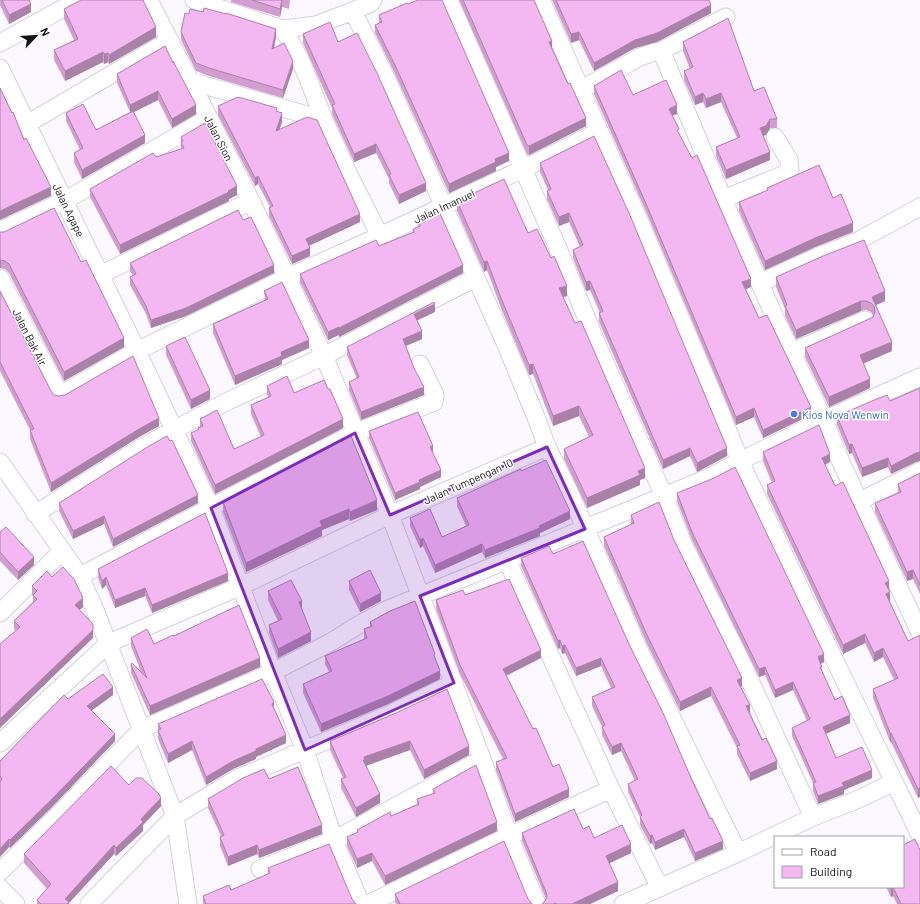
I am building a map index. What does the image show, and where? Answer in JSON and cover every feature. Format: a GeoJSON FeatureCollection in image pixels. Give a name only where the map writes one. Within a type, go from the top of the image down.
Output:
{"type":"FeatureCollection","features":[{"type":"Feature","properties":{"kind":"street"},"geometry":{"type":"LineString","coordinates":[[0,43],[78,0]]}},
{"type":"Feature","properties":{"kind":"street","name":"Jalan Sion"},"geometry":{"type":"LineString","coordinates":[[149,0],[251,201],[324,356],[390,515],[454,683],[509,836],[537,904]]}},
{"type":"Feature","properties":{"kind":"street"},"geometry":{"type":"LineString","coordinates":[[194,0],[283,29],[316,25],[353,11],[371,3],[373,0]]}},
{"type":"Feature","properties":{"kind":"street"},"geometry":{"type":"LineString","coordinates":[[448,0],[560,253],[599,349],[664,496],[683,544],[740,659],[813,817]]}},
{"type":"Feature","properties":{"kind":"street"},"geometry":{"type":"LineString","coordinates":[[546,2],[580,90],[638,218],[740,461],[815,620],[920,835]]}},
{"type":"Feature","properties":{"kind":"street"},"geometry":{"type":"LineString","coordinates":[[353,11],[386,78],[444,206],[530,403],[547,446],[638,648],[738,853]]}},
{"type":"Feature","properties":{"kind":"street"},"geometry":{"type":"LineString","coordinates":[[580,90],[640,57],[654,52],[659,52],[726,17]]}},
{"type":"Feature","properties":{"kind":"street"},"geometry":{"type":"LineString","coordinates":[[283,29],[299,57],[324,120],[350,177],[380,236]]}},
{"type":"Feature","properties":{"kind":"street"},"geometry":{"type":"LineString","coordinates":[[27,124],[170,40]]}},
{"type":"Feature","properties":{"kind":"street"},"geometry":{"type":"LineString","coordinates":[[659,52],[663,54],[776,320],[824,420],[841,462],[920,633]]}},
{"type":"Feature","properties":{"kind":"street","name":"Jalan Agape"},"geometry":{"type":"LineString","coordinates":[[0,68],[211,508],[273,672],[305,750],[334,840],[361,904]]}},
{"type":"Feature","properties":{"kind":"street"},"geometry":{"type":"LineString","coordinates":[[190,81],[324,120]]}},
{"type":"Feature","properties":{"kind":"street"},"geometry":{"type":"LineString","coordinates":[[0,231],[64,201],[209,118]]}},
{"type":"Feature","properties":{"kind":"street","name":"Jalan Imanuel"},"geometry":{"type":"LineString","coordinates":[[60,395],[137,351],[288,277],[523,169],[599,131]]}},
{"type":"Feature","properties":{"kind":"street"},"geometry":{"type":"LineString","coordinates":[[723,198],[783,175],[790,169],[788,160],[775,137]]}},
{"type":"Feature","properties":{"kind":"street"},"geometry":{"type":"LineString","coordinates":[[100,275],[251,201]]}},
{"type":"Feature","properties":{"kind":"street"},"geometry":{"type":"LineString","coordinates":[[760,283],[819,256],[856,242],[920,206]]}},
{"type":"Feature","properties":{"kind":"street","name":"Jalan Bak Air"},"geometry":{"type":"LineString","coordinates":[[0,278],[60,395]]}},
{"type":"Feature","properties":{"kind":"street"},"geometry":{"type":"LineString","coordinates":[[35,514],[144,446],[226,402],[324,356],[475,278]]}},
{"type":"Feature","properties":{"kind":"street"},"geometry":{"type":"LineString","coordinates":[[792,352],[864,320]]}},
{"type":"Feature","properties":{"kind":"street"},"geometry":{"type":"LineString","coordinates":[[80,576],[154,536],[355,433],[434,402],[435,395],[420,364]]}},
{"type":"Feature","properties":{"kind":"street"},"geometry":{"type":"LineString","coordinates":[[0,872],[142,730],[273,672],[331,642],[386,610],[710,477],[824,420],[920,377]]}},
{"type":"Feature","properties":{"kind":"street","name":"Jalan Tumpengan 10"},"geometry":{"type":"LineString","coordinates":[[0,744],[109,643],[241,586],[390,515],[547,446]]}},
{"type":"Feature","properties":{"kind":"street"},"geometry":{"type":"LineString","coordinates":[[0,462],[35,514],[80,576],[109,643],[175,816],[188,904]]}},
{"type":"Feature","properties":{"kind":"street"},"geometry":{"type":"LineString","coordinates":[[860,501],[920,471]]}},
{"type":"Feature","properties":{"kind":"street"},"geometry":{"type":"LineString","coordinates":[[2,607],[62,551]]}},
{"type":"Feature","properties":{"kind":"street"},"geometry":{"type":"LineString","coordinates":[[507,560],[611,789],[660,888]]}},
{"type":"Feature","properties":{"kind":"street"},"geometry":{"type":"LineString","coordinates":[[89,904],[175,816],[238,778],[392,713],[454,683]]}},
{"type":"Feature","properties":{"kind":"street"},"geometry":{"type":"LineString","coordinates":[[260,869],[334,840],[482,759]]}},
{"type":"Feature","properties":{"kind":"street"},"geometry":{"type":"LineString","coordinates":[[623,904],[738,853],[813,817],[859,799],[894,782]]}},
{"type":"Feature","properties":{"kind":"street"},"geometry":{"type":"LineString","coordinates":[[368,904],[611,789]]}},
{"type":"Feature","properties":{"kind":"street"},"geometry":{"type":"LineString","coordinates":[[0,888],[16,904]]}},
{"type":"Feature","properties":{"kind":"highlighted area"},"geometry":{"type":"Polygon","coordinates":[[[355,433],[390,515],[547,447],[585,529],[420,596],[454,683],[305,750],[211,508],[355,433]]]}},
{"type":"Feature","properties":{"kind":"building"},"geometry":{"type":"Polygon","coordinates":[[[2,0],[29,0],[31,4],[9,15],[2,0]]]}},
{"type":"Feature","properties":{"kind":"building"},"geometry":{"type":"Polygon","coordinates":[[[81,0],[143,0],[156,27],[109,55],[108,53],[104,54],[103,52],[65,71],[54,50],[78,39],[64,9],[81,0]]]}},
{"type":"Feature","properties":{"kind":"building"},"geometry":{"type":"Polygon","coordinates":[[[252,0],[282,0],[280,9],[252,0]]]}},
{"type":"Feature","properties":{"kind":"building"},"geometry":{"type":"Polygon","coordinates":[[[418,0],[442,0],[509,153],[495,159],[496,162],[449,184],[395,65],[375,25],[382,22],[379,15],[418,0]]]}},
{"type":"Feature","properties":{"kind":"building"},"geometry":{"type":"Polygon","coordinates":[[[463,0],[534,0],[552,41],[549,42],[568,84],[570,83],[586,118],[529,146],[527,145],[463,0]]]}},
{"type":"Feature","properties":{"kind":"building"},"geometry":{"type":"Polygon","coordinates":[[[556,0],[709,0],[711,5],[657,33],[635,40],[594,63],[579,32],[571,34],[556,0]]]}},
{"type":"Feature","properties":{"kind":"building"},"geometry":{"type":"Polygon","coordinates":[[[204,8],[226,13],[276,29],[272,49],[284,43],[293,61],[283,90],[196,63],[181,32],[185,13],[189,14],[190,9],[203,12],[204,8]]]}},
{"type":"Feature","properties":{"kind":"building"},"geometry":{"type":"Polygon","coordinates":[[[728,18],[754,91],[764,87],[777,119],[770,119],[766,126],[760,128],[770,152],[726,170],[716,147],[740,137],[721,93],[706,99],[703,93],[695,97],[684,71],[693,67],[683,42],[728,18]]]}},
{"type":"Feature","properties":{"kind":"building"},"geometry":{"type":"Polygon","coordinates":[[[330,22],[338,42],[357,33],[377,73],[426,183],[399,195],[389,175],[391,174],[376,144],[354,154],[332,105],[335,104],[303,34],[330,22]]]}},
{"type":"Feature","properties":{"kind":"building"},"geometry":{"type":"Polygon","coordinates":[[[165,46],[196,105],[172,119],[158,91],[130,105],[117,74],[165,46]]]}},
{"type":"Feature","properties":{"kind":"building"},"geometry":{"type":"Polygon","coordinates":[[[621,70],[633,95],[666,80],[677,105],[669,109],[679,129],[677,130],[692,158],[697,155],[751,279],[742,282],[759,318],[767,315],[811,407],[763,430],[754,408],[736,417],[647,206],[594,86],[621,70]]]}},
{"type":"Feature","properties":{"kind":"building"},"geometry":{"type":"Polygon","coordinates":[[[0,88],[12,113],[13,112],[24,140],[26,138],[51,187],[0,211],[0,88]]]}},
{"type":"Feature","properties":{"kind":"building"},"geometry":{"type":"Polygon","coordinates":[[[238,97],[277,108],[276,111],[282,113],[276,131],[307,117],[317,120],[360,214],[306,239],[310,248],[292,256],[269,208],[273,206],[258,176],[255,178],[218,106],[238,97]]]}},
{"type":"Feature","properties":{"kind":"building"},"geometry":{"type":"Polygon","coordinates":[[[83,104],[96,130],[133,111],[145,135],[82,170],[74,153],[83,148],[66,113],[83,104]]]}},
{"type":"Feature","properties":{"kind":"building"},"geometry":{"type":"Polygon","coordinates":[[[205,123],[237,186],[228,191],[229,192],[120,245],[90,189],[153,153],[156,157],[184,148],[181,142],[183,141],[181,137],[205,123]]]}},
{"type":"Feature","properties":{"kind":"building"},"geometry":{"type":"Polygon","coordinates":[[[594,136],[629,213],[727,448],[697,463],[690,448],[663,460],[599,313],[603,311],[590,281],[586,282],[573,250],[583,245],[569,213],[559,217],[547,191],[551,189],[540,163],[594,136]]]}},
{"type":"Feature","properties":{"kind":"building"},"geometry":{"type":"Polygon","coordinates":[[[819,165],[833,198],[841,194],[853,223],[815,238],[765,261],[739,202],[768,190],[767,188],[819,165]]]}},
{"type":"Feature","properties":{"kind":"building"},"geometry":{"type":"Polygon","coordinates":[[[504,179],[528,233],[537,229],[551,258],[554,256],[567,286],[559,288],[575,323],[581,321],[645,468],[638,471],[640,475],[587,498],[564,449],[593,435],[579,406],[553,416],[533,364],[529,365],[487,261],[484,262],[457,201],[504,179]]]}},
{"type":"Feature","properties":{"kind":"building"},"geometry":{"type":"Polygon","coordinates":[[[54,208],[81,262],[86,260],[124,338],[64,372],[9,264],[0,260],[0,232],[4,232],[54,208]]]}},
{"type":"Feature","properties":{"kind":"building"},"geometry":{"type":"Polygon","coordinates":[[[238,210],[243,220],[251,217],[274,265],[186,308],[151,320],[146,306],[130,277],[136,274],[130,263],[238,210]]]}},
{"type":"Feature","properties":{"kind":"building"},"geometry":{"type":"Polygon","coordinates":[[[439,211],[463,265],[339,328],[328,332],[300,274],[376,240],[379,246],[414,232],[413,229],[420,226],[418,221],[439,211]]]}},
{"type":"Feature","properties":{"kind":"building"},"geometry":{"type":"Polygon","coordinates":[[[864,240],[885,291],[872,297],[892,342],[860,355],[870,379],[829,397],[805,348],[873,317],[875,312],[874,306],[866,301],[861,301],[796,330],[785,306],[787,305],[776,277],[864,240]]]}},
{"type":"Feature","properties":{"kind":"building"},"geometry":{"type":"Polygon","coordinates":[[[282,282],[309,340],[281,352],[282,356],[235,376],[213,324],[268,299],[264,291],[282,282]]]}},
{"type":"Feature","properties":{"kind":"building"},"geometry":{"type":"Polygon","coordinates":[[[0,291],[54,395],[65,395],[133,356],[159,418],[51,483],[30,430],[34,429],[0,362],[0,291]]]}},
{"type":"Feature","properties":{"kind":"building"},"geometry":{"type":"Polygon","coordinates":[[[434,302],[435,304],[414,314],[422,331],[403,339],[414,368],[424,387],[361,412],[349,382],[359,377],[347,347],[434,302]]]}},
{"type":"Feature","properties":{"kind":"building"},"geometry":{"type":"Polygon","coordinates":[[[185,337],[210,390],[191,400],[166,346],[185,337]]]}},
{"type":"Feature","properties":{"kind":"building"},"geometry":{"type":"Polygon","coordinates":[[[287,376],[294,393],[324,380],[328,389],[330,389],[343,419],[215,485],[191,433],[203,426],[200,419],[217,410],[234,449],[264,435],[251,405],[271,396],[267,386],[287,376]]]}},
{"type":"Feature","properties":{"kind":"building"},"geometry":{"type":"Polygon","coordinates":[[[920,388],[920,452],[891,466],[888,458],[862,468],[852,444],[849,445],[837,416],[887,395],[890,401],[920,388]]]}},
{"type":"Feature","properties":{"kind":"building"},"geometry":{"type":"Polygon","coordinates":[[[418,412],[433,446],[430,447],[441,470],[419,480],[420,482],[395,493],[369,431],[418,412]]]}},
{"type":"Feature","properties":{"kind":"building"},"geometry":{"type":"Polygon","coordinates":[[[819,425],[830,454],[822,458],[835,486],[843,482],[889,581],[885,583],[890,592],[886,594],[908,641],[920,635],[920,788],[918,789],[890,733],[873,689],[898,678],[883,648],[874,653],[865,634],[843,645],[767,485],[775,481],[763,452],[819,425]]]}},
{"type":"Feature","properties":{"kind":"building"},"geometry":{"type":"Polygon","coordinates":[[[167,436],[170,441],[172,440],[198,495],[113,539],[104,516],[73,531],[59,503],[167,436]]]}},
{"type":"Feature","properties":{"kind":"building"},"geometry":{"type":"Polygon","coordinates":[[[351,436],[377,500],[350,512],[349,509],[320,521],[322,526],[246,563],[223,502],[351,436]]]}},
{"type":"Feature","properties":{"kind":"building"},"geometry":{"type":"Polygon","coordinates":[[[546,460],[570,511],[539,526],[540,528],[485,550],[482,544],[435,565],[423,538],[420,540],[410,518],[430,509],[442,537],[469,525],[457,498],[521,469],[521,471],[546,460]]]}},
{"type":"Feature","properties":{"kind":"building"},"geometry":{"type":"Polygon","coordinates":[[[735,467],[824,654],[818,657],[822,667],[820,667],[835,700],[842,696],[850,715],[823,727],[836,758],[862,747],[872,770],[842,783],[844,786],[818,796],[813,783],[816,782],[792,728],[810,719],[793,682],[775,690],[765,667],[759,669],[692,532],[677,493],[714,478],[735,467]]]}},
{"type":"Feature","properties":{"kind":"building"},"geometry":{"type":"Polygon","coordinates":[[[920,473],[920,585],[913,570],[907,572],[875,503],[901,492],[898,484],[920,473]]]}},
{"type":"Feature","properties":{"kind":"building"},"geometry":{"type":"Polygon","coordinates":[[[659,502],[674,540],[742,678],[737,680],[750,705],[746,706],[762,740],[766,738],[777,761],[750,773],[737,746],[740,745],[711,687],[680,702],[647,635],[604,537],[634,523],[631,515],[659,502]]]}},
{"type":"Feature","properties":{"kind":"building"},"geometry":{"type":"Polygon","coordinates":[[[205,513],[228,573],[152,605],[145,588],[115,600],[106,577],[102,581],[98,569],[205,513]]]}},
{"type":"Feature","properties":{"kind":"building"},"geometry":{"type":"Polygon","coordinates":[[[6,527],[34,557],[18,572],[0,552],[0,532],[6,527]]]}},
{"type":"Feature","properties":{"kind":"building"},"geometry":{"type":"Polygon","coordinates":[[[583,541],[629,644],[664,715],[710,819],[712,818],[723,841],[695,853],[684,829],[655,842],[652,835],[650,836],[640,817],[642,815],[628,784],[638,779],[621,743],[612,747],[602,727],[605,725],[592,697],[615,687],[601,658],[576,668],[565,645],[562,646],[560,640],[558,641],[521,558],[549,546],[553,554],[583,541]]]}},
{"type":"Feature","properties":{"kind":"building"},"geometry":{"type":"Polygon","coordinates":[[[63,567],[74,579],[83,598],[75,605],[93,624],[93,630],[0,719],[0,644],[20,627],[14,621],[37,599],[33,595],[37,591],[32,586],[47,571],[52,577],[63,567]]]}},
{"type":"Feature","properties":{"kind":"building"},"geometry":{"type":"Polygon","coordinates":[[[370,570],[381,593],[360,604],[349,581],[370,570]]]}},
{"type":"Feature","properties":{"kind":"building"},"geometry":{"type":"Polygon","coordinates":[[[509,579],[541,650],[503,669],[533,729],[536,728],[553,767],[559,764],[569,789],[515,814],[496,762],[507,758],[460,665],[436,600],[463,590],[465,595],[509,579]]]}},
{"type":"Feature","properties":{"kind":"building"},"geometry":{"type":"Polygon","coordinates":[[[291,580],[302,601],[299,602],[311,632],[278,649],[269,625],[282,619],[268,591],[291,580]]]}},
{"type":"Feature","properties":{"kind":"building"},"geometry":{"type":"Polygon","coordinates":[[[415,601],[440,671],[388,696],[321,724],[303,684],[332,671],[325,656],[367,638],[364,629],[372,626],[370,622],[390,611],[415,601]]]}},
{"type":"Feature","properties":{"kind":"building"},"geometry":{"type":"Polygon","coordinates":[[[239,605],[260,658],[150,706],[131,665],[132,663],[147,678],[131,638],[147,629],[154,644],[239,605]]]}},
{"type":"Feature","properties":{"kind":"building"},"geometry":{"type":"Polygon","coordinates":[[[103,674],[113,687],[87,706],[115,734],[52,799],[0,849],[0,782],[2,779],[0,777],[0,761],[64,695],[68,699],[103,674]]]}},
{"type":"Feature","properties":{"kind":"building"},"geometry":{"type":"Polygon","coordinates":[[[262,679],[274,702],[272,704],[286,735],[233,761],[206,777],[192,741],[168,754],[158,730],[161,729],[158,724],[262,679]]]}},
{"type":"Feature","properties":{"kind":"building"},"geometry":{"type":"Polygon","coordinates":[[[447,689],[469,746],[424,770],[410,741],[364,757],[365,760],[363,760],[380,794],[356,808],[341,779],[346,777],[330,741],[396,713],[447,689]]]}},
{"type":"Feature","properties":{"kind":"building"},"geometry":{"type":"Polygon","coordinates":[[[476,765],[497,822],[385,876],[372,853],[357,859],[347,837],[358,832],[357,830],[390,812],[391,816],[419,804],[417,799],[435,793],[433,789],[476,765]]]}},
{"type":"Feature","properties":{"kind":"building"},"geometry":{"type":"Polygon","coordinates":[[[111,766],[129,785],[136,778],[142,778],[159,794],[161,798],[141,819],[143,822],[116,848],[114,845],[65,899],[69,902],[67,904],[41,904],[37,900],[51,884],[24,854],[111,766]]]}},
{"type":"Feature","properties":{"kind":"building"},"geometry":{"type":"Polygon","coordinates":[[[298,767],[322,825],[259,850],[257,845],[228,857],[220,837],[224,835],[208,799],[243,778],[264,769],[269,779],[298,767]]]}},
{"type":"Feature","properties":{"kind":"building"},"geometry":{"type":"Polygon","coordinates":[[[574,809],[583,829],[589,826],[594,838],[622,825],[631,844],[606,856],[618,882],[572,904],[542,904],[547,897],[546,892],[522,833],[574,809]]]}},
{"type":"Feature","properties":{"kind":"building"},"geometry":{"type":"Polygon","coordinates":[[[915,839],[920,850],[920,904],[901,904],[893,888],[904,888],[904,844],[915,839]]]}},
{"type":"Feature","properties":{"kind":"building"},"geometry":{"type":"Polygon","coordinates":[[[504,841],[528,899],[532,904],[399,904],[400,903],[395,894],[504,841]]]}},
{"type":"Feature","properties":{"kind":"building"},"geometry":{"type":"Polygon","coordinates":[[[329,844],[352,899],[356,904],[206,904],[203,896],[229,885],[231,890],[270,873],[268,868],[329,844]]]}},
{"type":"Feature","properties":{"kind":"place","name":"Kios Nova Wenwin"},"geometry":{"type":"Point","coordinates":[794,414]}}]}
